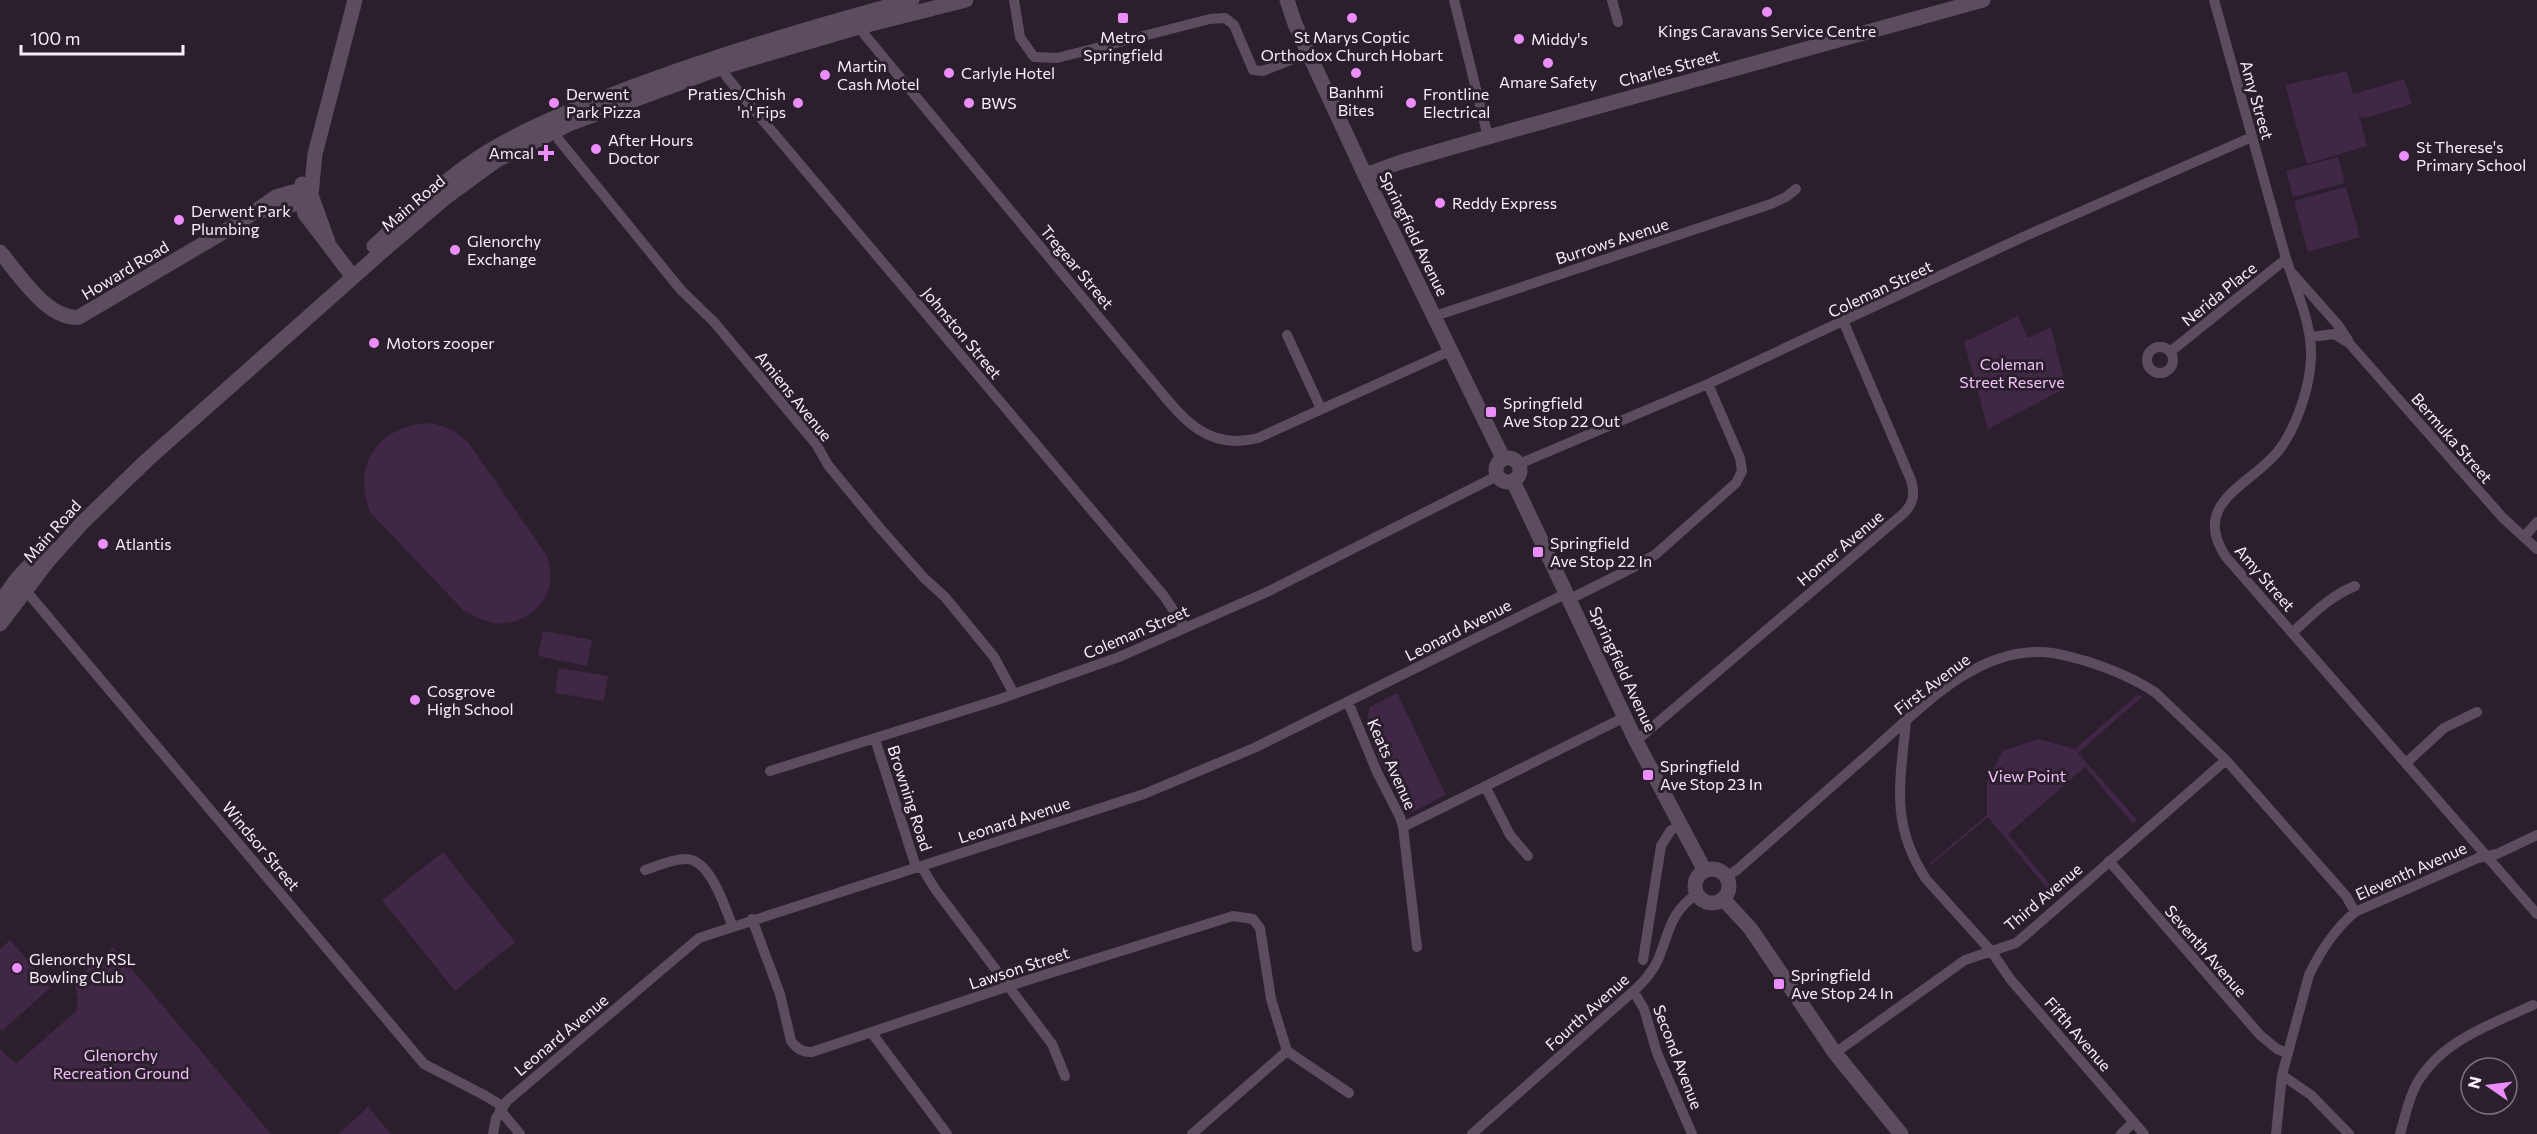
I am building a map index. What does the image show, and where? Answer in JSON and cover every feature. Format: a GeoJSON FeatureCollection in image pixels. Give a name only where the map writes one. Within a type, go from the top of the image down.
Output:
{"type":"FeatureCollection","features":[{"type":"Feature","properties":{"kind":"street"},"geometry":{"type":"LineString","coordinates":[[350,273],[328,242],[310,223],[304,196],[311,161],[355,0]]}},
{"type":"Feature","properties":{"kind":"street","name":"Main Road"},"geometry":{"type":"LineString","coordinates":[[0,603],[124,482],[350,273],[471,178],[552,126],[614,94],[858,21],[912,0]]}},
{"type":"Feature","properties":{"kind":"street","name":"Main Road"},"geometry":{"type":"LineString","coordinates":[[858,21],[966,0]]}},
{"type":"Feature","properties":{"kind":"street"},"geometry":{"type":"LineString","coordinates":[[1014,0],[1020,37],[1034,57],[1042,59],[1057,58],[1210,19],[1225,18],[1234,25],[1253,70],[1263,71],[1308,53]]}},
{"type":"Feature","properties":{"kind":"street","name":"Springfield Avenue"},"geometry":{"type":"LineString","coordinates":[[1279,0],[1295,24]]}},
{"type":"Feature","properties":{"kind":"street","name":"Springfield Avenue"},"geometry":{"type":"LineString","coordinates":[[1287,0],[1295,24],[1365,175],[1503,458]]}},
{"type":"Feature","properties":{"kind":"street"},"geometry":{"type":"LineString","coordinates":[[1454,0],[1488,137]]}},
{"type":"Feature","properties":{"kind":"street"},"geometry":{"type":"LineString","coordinates":[[1612,0],[1618,22]]}},
{"type":"Feature","properties":{"kind":"street","name":"Charles Street"},"geometry":{"type":"LineString","coordinates":[[1365,175],[1488,137],[1983,0]]}},
{"type":"Feature","properties":{"kind":"street","name":"Amy Street"},"geometry":{"type":"LineString","coordinates":[[2214,0],[2286,259],[2311,337],[2308,381],[2288,435],[2277,452],[2224,501],[2215,520],[2217,542],[2226,557],[2537,914]]}},
{"type":"Feature","properties":{"kind":"street","name":"Tregear Street"},"geometry":{"type":"LineString","coordinates":[[858,21],[1145,373],[1197,430],[1226,441],[1247,441],[1450,351]]}},
{"type":"Feature","properties":{"kind":"street","name":"Johnston Street"},"geometry":{"type":"LineString","coordinates":[[721,62],[726,76],[739,92],[1164,596],[1185,628]]}},
{"type":"Feature","properties":{"kind":"street","name":"Amiens Avenue"},"geometry":{"type":"LineString","coordinates":[[552,126],[559,140],[681,290],[714,322],[816,444],[828,465],[879,527],[925,579],[945,597],[994,657],[1013,692]]}},
{"type":"Feature","properties":{"kind":"street","name":"Coleman Street"},"geometry":{"type":"LineString","coordinates":[[1519,464],[1708,384],[1844,323],[2023,237],[2252,137]]}},
{"type":"Feature","properties":{"kind":"street"},"geometry":{"type":"LineString","coordinates":[[270,200],[311,161]]}},
{"type":"Feature","properties":{"kind":"street","name":"Burrows Avenue"},"geometry":{"type":"LineString","coordinates":[[1435,316],[1771,204],[1796,189]]}},
{"type":"Feature","properties":{"kind":"street","name":"Howard Road"},"geometry":{"type":"LineString","coordinates":[[0,252],[51,309],[67,317],[79,317],[250,216],[270,200],[290,192],[304,196]]}},
{"type":"Feature","properties":{"kind":"street","name":"Howard Road"},"geometry":{"type":"LineString","coordinates":[[250,216],[304,196]]}},
{"type":"Feature","properties":{"kind":"street","name":"Nerida Place"},"geometry":{"type":"LineString","coordinates":[[2170,352],[2286,259]]}},
{"type":"Feature","properties":{"kind":"street","name":"Bermuka Street"},"geometry":{"type":"LineString","coordinates":[[2290,272],[2338,325],[2349,343],[2503,518],[2537,549]]}},
{"type":"Feature","properties":{"kind":"street","name":"Homer Avenue"},"geometry":{"type":"LineString","coordinates":[[1636,741],[1904,513],[1912,502],[1914,488],[1911,480],[1844,323]]}},
{"type":"Feature","properties":{"kind":"street"},"geometry":{"type":"LineString","coordinates":[[2311,337],[2334,334],[2349,343]]}},
{"type":"Feature","properties":{"kind":"street"},"geometry":{"type":"LineString","coordinates":[[1287,335],[1321,409]]}},
{"type":"Feature","properties":{"kind":"street","name":"Leonard Avenue"},"geometry":{"type":"LineString","coordinates":[[501,1108],[694,941],[732,925],[1144,794],[1198,773],[1568,596],[1634,567],[1656,554],[1736,483],[1742,471],[1740,458],[1708,384]]}},
{"type":"Feature","properties":{"kind":"street"},"geometry":{"type":"LineString","coordinates":[[1510,457],[1519,464],[1519,476],[1513,481],[1506,482],[1497,476],[1496,466],[1503,458],[1510,457]]}},
{"type":"Feature","properties":{"kind":"street","name":"Coleman Street"},"geometry":{"type":"LineString","coordinates":[[770,771],[997,700],[1013,692],[1102,663],[1268,592],[1497,476]]}},
{"type":"Feature","properties":{"kind":"street","name":"Springfield Avenue"},"geometry":{"type":"LineString","coordinates":[[1513,481],[1636,741],[1705,871]]}},
{"type":"Feature","properties":{"kind":"street"},"geometry":{"type":"LineString","coordinates":[[2524,537],[2537,522]]}},
{"type":"Feature","properties":{"kind":"street","name":"Main Road"},"geometry":{"type":"LineString","coordinates":[[0,624],[20,585]]}},
{"type":"Feature","properties":{"kind":"street","name":"Windsor Street"},"geometry":{"type":"LineString","coordinates":[[20,585],[424,1064],[484,1095],[501,1108],[520,1134]]}},
{"type":"Feature","properties":{"kind":"street"},"geometry":{"type":"LineString","coordinates":[[2293,632],[2326,603],[2341,592],[2355,586]]}},
{"type":"Feature","properties":{"kind":"street","name":"First Avenue"},"geometry":{"type":"LineString","coordinates":[[1726,877],[1959,679],[1988,663],[2026,652],[2052,652],[2112,669],[2144,684],[2156,693],[2226,760],[2346,896],[2355,912]]}},
{"type":"Feature","properties":{"kind":"street","name":"Keats Avenue"},"geometry":{"type":"LineString","coordinates":[[1348,702],[1377,772],[1400,816],[1417,947]]}},
{"type":"Feature","properties":{"kind":"street"},"geometry":{"type":"LineString","coordinates":[[2406,763],[2444,728],[2477,712]]}},
{"type":"Feature","properties":{"kind":"street"},"geometry":{"type":"LineString","coordinates":[[1403,827],[1625,717]]}},
{"type":"Feature","properties":{"kind":"street","name":"Fifth Avenue"},"geometry":{"type":"LineString","coordinates":[[1906,722],[1900,765],[1899,803],[1901,822],[1910,852],[1926,879],[1991,951],[2011,980],[2144,1134]]}},
{"type":"Feature","properties":{"kind":"street","name":"Browning Road"},"geometry":{"type":"LineString","coordinates":[[875,739],[919,866],[1052,1044],[1065,1076]]}},
{"type":"Feature","properties":{"kind":"street","name":"Third Avenue"},"geometry":{"type":"LineString","coordinates":[[1834,1053],[1965,960],[2016,943],[2226,760]]}},
{"type":"Feature","properties":{"kind":"street"},"geometry":{"type":"LineString","coordinates":[[1485,786],[1510,835],[1528,856]]}},
{"type":"Feature","properties":{"kind":"street"},"geometry":{"type":"LineString","coordinates":[[1643,960],[1661,846],[1671,830],[1680,826]]}},
{"type":"Feature","properties":{"kind":"street","name":"Eleventh Avenue"},"geometry":{"type":"LineString","coordinates":[[2276,1134],[2282,1075],[2287,1053],[2314,964],[2336,932],[2355,912],[2478,858],[2537,835]]}},
{"type":"Feature","properties":{"kind":"street"},"geometry":{"type":"LineString","coordinates":[[645,870],[684,859],[700,864],[719,891],[732,925]]}},
{"type":"Feature","properties":{"kind":"street","name":"Seventh Avenue"},"geometry":{"type":"LineString","coordinates":[[2109,861],[2260,1035],[2277,1049],[2287,1053]]}},
{"type":"Feature","properties":{"kind":"street"},"geometry":{"type":"LineString","coordinates":[[1716,870],[1726,877],[1728,891],[1723,899],[1709,903],[1697,894],[1697,879],[1705,871],[1716,870]]}},
{"type":"Feature","properties":{"kind":"street","name":"Fourth Avenue"},"geometry":{"type":"LineString","coordinates":[[1472,1134],[1634,992],[1652,970],[1675,916],[1697,894]]}},
{"type":"Feature","properties":{"kind":"street"},"geometry":{"type":"LineString","coordinates":[[1723,899],[1750,928],[1834,1053],[1901,1134]]}},
{"type":"Feature","properties":{"kind":"street","name":"Lawson Street"},"geometry":{"type":"LineString","coordinates":[[752,919],[780,994],[788,1032],[795,1048],[804,1052],[812,1052],[1009,986],[1233,916],[1253,920],[1260,928],[1264,938],[1271,999],[1287,1051]]}},
{"type":"Feature","properties":{"kind":"street","name":"Second Avenue"},"geometry":{"type":"LineString","coordinates":[[1634,992],[1644,1009],[1664,1070],[1692,1134]]}},
{"type":"Feature","properties":{"kind":"street"},"geometry":{"type":"LineString","coordinates":[[2400,1134],[2416,1086],[2437,1057],[2463,1038],[2532,1004]]}},
{"type":"Feature","properties":{"kind":"street"},"geometry":{"type":"LineString","coordinates":[[871,1032],[947,1134]]}},
{"type":"Feature","properties":{"kind":"street"},"geometry":{"type":"LineString","coordinates":[[1192,1134],[1287,1051],[1349,1093]]}},
{"type":"Feature","properties":{"kind":"street"},"geometry":{"type":"LineString","coordinates":[[2282,1075],[2311,1095],[2349,1134]]}},
{"type":"Feature","properties":{"kind":"street"},"geometry":{"type":"LineString","coordinates":[[493,1134],[501,1108]]}},
{"type":"Feature","properties":{"kind":"street"},"geometry":{"type":"LineString","coordinates":[[2121,1134],[2134,1122]]}},
{"type":"Feature","properties":{"kind":"green space"},"geometry":{"type":"Polygon","coordinates":[[[2347,71],[2353,94],[2404,79],[2412,104],[2361,119],[2357,108],[2367,146],[2307,164],[2285,85],[2347,71]]]}},
{"type":"Feature","properties":{"kind":"green space"},"geometry":{"type":"Polygon","coordinates":[[[2338,157],[2345,183],[2293,197],[2286,171],[2338,157]]]}},
{"type":"Feature","properties":{"kind":"green space"},"geometry":{"type":"Polygon","coordinates":[[[2346,187],[2360,237],[2308,252],[2294,201],[2346,187]]]}},
{"type":"Feature","properties":{"kind":"green space","name":"Coleman Street Reserve"},"geometry":{"type":"Polygon","coordinates":[[[2018,316],[2028,338],[2051,327],[2066,388],[1988,429],[1964,342],[2018,316]]]}},
{"type":"Feature","properties":{"kind":"green space"},"geometry":{"type":"Polygon","coordinates":[[[433,423],[454,431],[468,442],[547,556],[550,580],[546,596],[535,610],[519,620],[502,624],[493,623],[463,610],[370,512],[365,494],[364,477],[374,449],[398,430],[433,423]]]}},
{"type":"Feature","properties":{"kind":"green space"},"geometry":{"type":"Polygon","coordinates":[[[543,631],[592,640],[587,666],[538,656],[543,631]]]}},
{"type":"Feature","properties":{"kind":"green space"},"geometry":{"type":"Polygon","coordinates":[[[559,668],[608,676],[604,701],[555,693],[559,668]]]}},
{"type":"Feature","properties":{"kind":"green space"},"geometry":{"type":"Polygon","coordinates":[[[1397,693],[1446,795],[1413,812],[1408,811],[1387,774],[1369,731],[1370,707],[1397,693]]]}},
{"type":"Feature","properties":{"kind":"green space","name":"View Point"},"geometry":{"type":"Polygon","coordinates":[[[2138,694],[2142,697],[2078,753],[2137,820],[2133,824],[2085,767],[2008,834],[2055,891],[2050,892],[1988,817],[1931,865],[1930,863],[1987,815],[1987,780],[2003,751],[2038,739],[2075,749],[2138,694]]]}},
{"type":"Feature","properties":{"kind":"green space"},"geometry":{"type":"Polygon","coordinates":[[[443,852],[515,942],[455,991],[382,900],[443,852]]]}},
{"type":"Feature","properties":{"kind":"green space","name":"Glenorchy RSL Bowling Club"},"geometry":{"type":"Polygon","coordinates":[[[10,940],[51,987],[2,1031],[0,1029],[0,949],[10,940]]]}},
{"type":"Feature","properties":{"kind":"green space","name":"Glenorchy Recreation Ground"},"geometry":{"type":"Polygon","coordinates":[[[113,947],[271,1134],[0,1134],[0,1049],[16,1064],[76,1011],[78,999],[74,981],[113,947]]]}},
{"type":"Feature","properties":{"kind":"green space"},"geometry":{"type":"Polygon","coordinates":[[[368,1107],[391,1134],[339,1134],[368,1107]]]}},
{"type":"Feature","properties":{"kind":"place","name":"Kings Caravans Service Centre"},"geometry":{"type":"Point","coordinates":[1767,12]}},
{"type":"Feature","properties":{"kind":"place","name":"Metro Springfield"},"geometry":{"type":"Point","coordinates":[1123,18]}},
{"type":"Feature","properties":{"kind":"place","name":"St Marys Coptic Orthodox Church Hobart"},"geometry":{"type":"Point","coordinates":[1352,18]}},
{"type":"Feature","properties":{"kind":"place","name":"Middy's"},"geometry":{"type":"Point","coordinates":[1519,39]}},
{"type":"Feature","properties":{"kind":"place","name":"Amare Safety"},"geometry":{"type":"Point","coordinates":[1548,63]}},
{"type":"Feature","properties":{"kind":"place","name":"Carlyle Hotel"},"geometry":{"type":"Point","coordinates":[949,73]}},
{"type":"Feature","properties":{"kind":"place","name":"Banhmi Bites"},"geometry":{"type":"Point","coordinates":[1356,73]}},
{"type":"Feature","properties":{"kind":"place","name":"Martin Cash Motel"},"geometry":{"type":"Point","coordinates":[825,75]}},
{"type":"Feature","properties":{"kind":"place","name":"Derwent Park Pizza"},"geometry":{"type":"Point","coordinates":[554,103]}},
{"type":"Feature","properties":{"kind":"place","name":"Praties/Chish 'n' Fips"},"geometry":{"type":"Point","coordinates":[798,103]}},
{"type":"Feature","properties":{"kind":"place","name":"BWS"},"geometry":{"type":"Point","coordinates":[969,103]}},
{"type":"Feature","properties":{"kind":"place","name":"Frontline Electrical"},"geometry":{"type":"Point","coordinates":[1411,103]}},
{"type":"Feature","properties":{"kind":"place","name":"After Hours Doctor"},"geometry":{"type":"Point","coordinates":[596,149]}},
{"type":"Feature","properties":{"kind":"place","name":"Amcal"},"geometry":{"type":"Point","coordinates":[546,153]}},
{"type":"Feature","properties":{"kind":"place","name":"St Therese's Primary School"},"geometry":{"type":"Point","coordinates":[2404,156]}},
{"type":"Feature","properties":{"kind":"place","name":"Reddy Express"},"geometry":{"type":"Point","coordinates":[1440,203]}},
{"type":"Feature","properties":{"kind":"place","name":"Derwent Park Plumbing"},"geometry":{"type":"Point","coordinates":[179,220]}},
{"type":"Feature","properties":{"kind":"place","name":"Glenorchy Exchange"},"geometry":{"type":"Point","coordinates":[455,250]}},
{"type":"Feature","properties":{"kind":"place","name":"Motors zooper"},"geometry":{"type":"Point","coordinates":[374,343]}},
{"type":"Feature","properties":{"kind":"place","name":"Springfield Ave Stop 22 Out"},"geometry":{"type":"Point","coordinates":[1491,412]}},
{"type":"Feature","properties":{"kind":"place","name":"Atlantis"},"geometry":{"type":"Point","coordinates":[103,544]}},
{"type":"Feature","properties":{"kind":"place","name":"Springfield Ave Stop 22 In"},"geometry":{"type":"Point","coordinates":[1538,552]}},
{"type":"Feature","properties":{"kind":"place","name":"Cosgrove High School"},"geometry":{"type":"Point","coordinates":[415,700]}},
{"type":"Feature","properties":{"kind":"place","name":"Springfield Ave Stop 23 In"},"geometry":{"type":"Point","coordinates":[1648,775]}},
{"type":"Feature","properties":{"kind":"place","name":"Glenorchy RSL Bowling Club"},"geometry":{"type":"Point","coordinates":[17,968]}},
{"type":"Feature","properties":{"kind":"place","name":"Springfield Ave Stop 24 In"},"geometry":{"type":"Point","coordinates":[1779,984]}}]}
